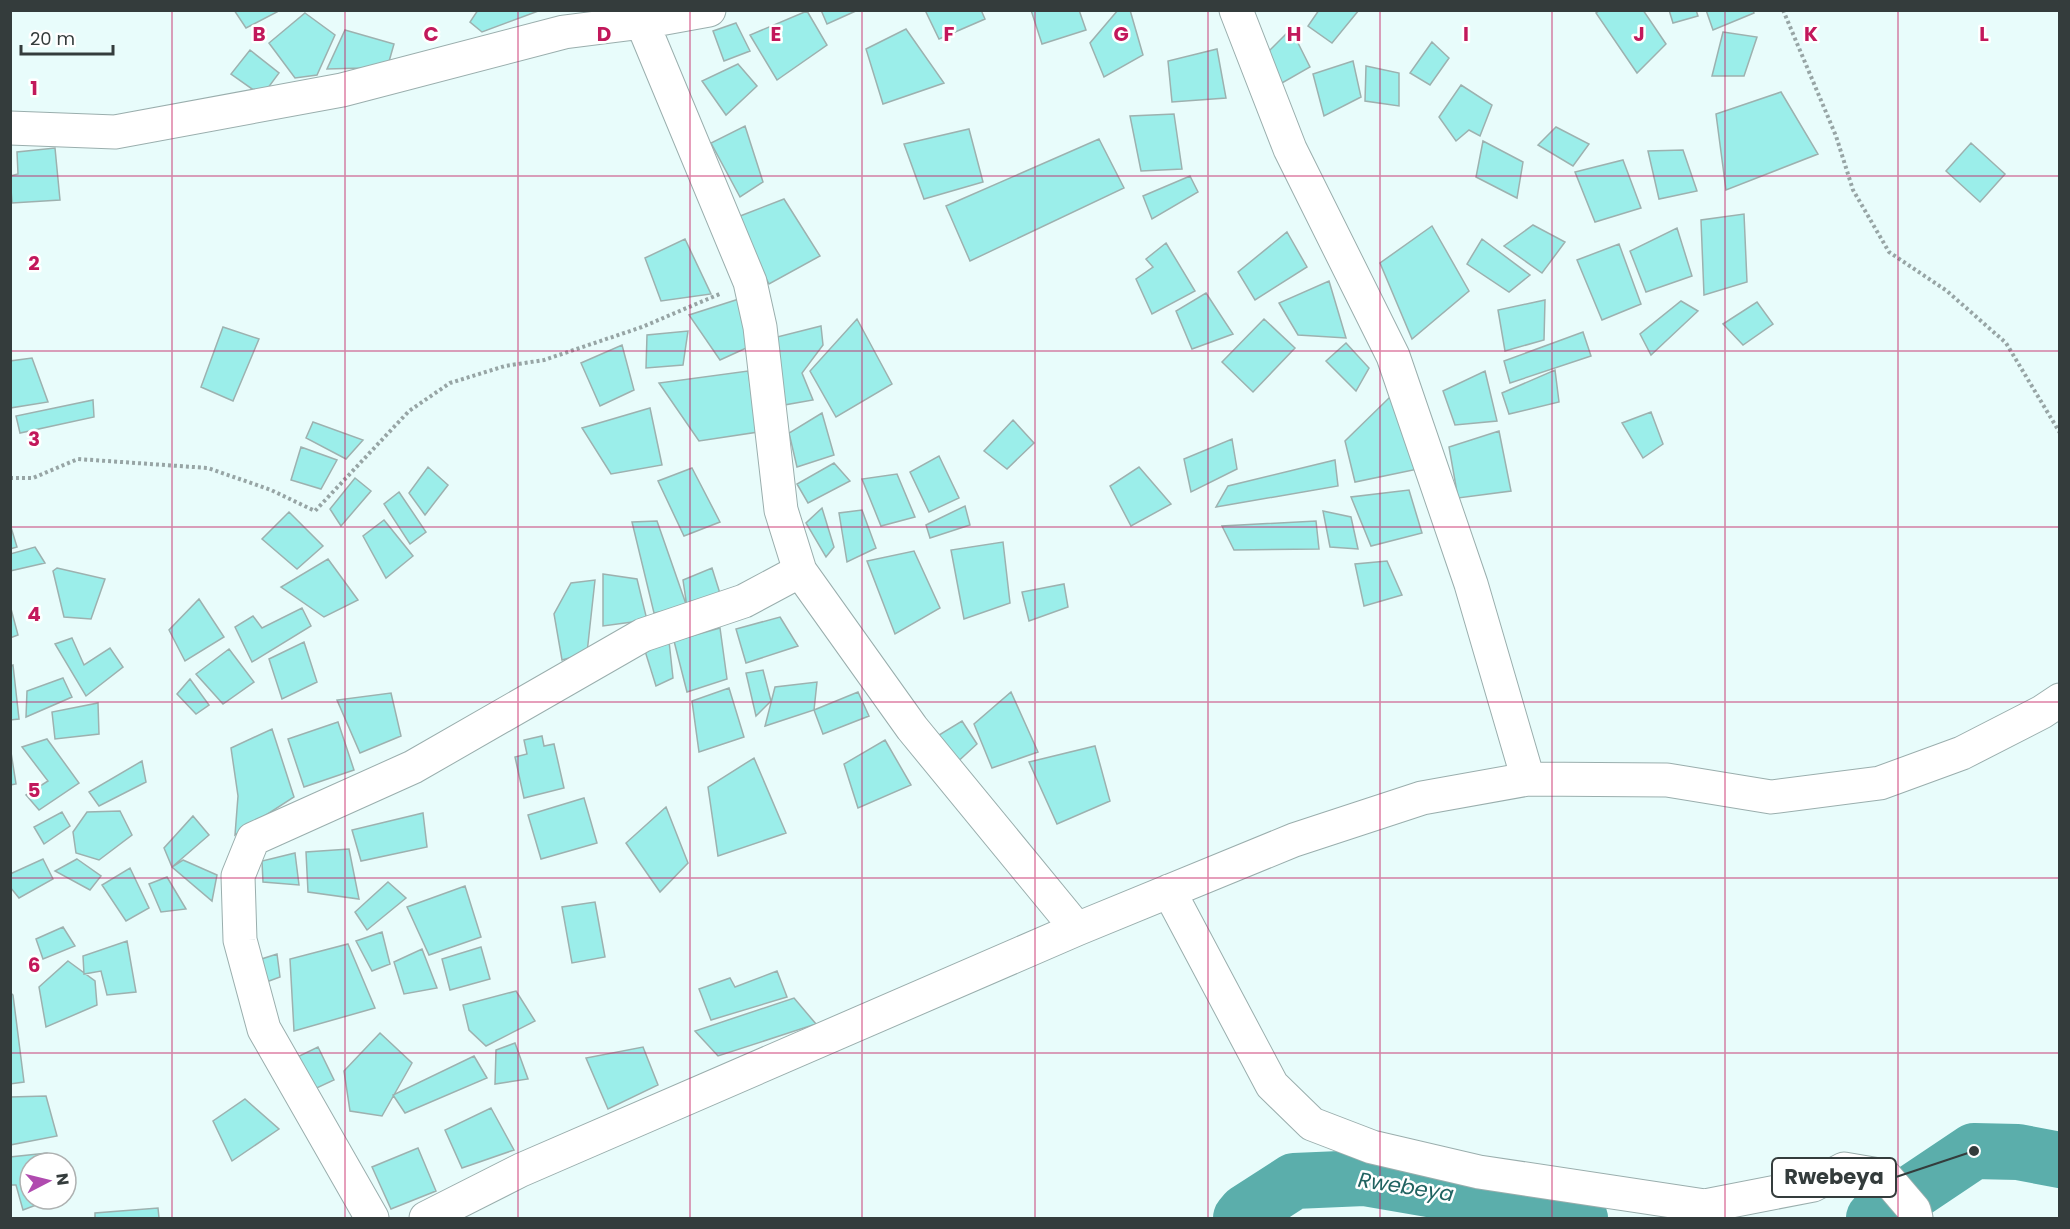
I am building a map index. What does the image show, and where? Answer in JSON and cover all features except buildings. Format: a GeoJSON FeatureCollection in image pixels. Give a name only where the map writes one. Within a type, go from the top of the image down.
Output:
{"type":"FeatureCollection","features":[{"type":"Feature","properties":{"kind":"street"},"geometry":{"type":"LineString","coordinates":[[10,128],[115,132],[342,90],[564,32],[640,16],[709,10]]}},
{"type":"Feature","properties":{"kind":"street"},"geometry":{"type":"LineString","coordinates":[[1236,10],[1290,149],[1393,356],[1471,584],[1528,779]]}},
{"type":"Feature","properties":{"kind":"street"},"geometry":{"type":"LineString","coordinates":[[640,16],[750,282],[760,327],[781,510],[800,571],[912,728],[1077,929]]}},
{"type":"Feature","properties":{"kind":"street"},"geometry":{"type":"LineString","coordinates":[[372,1218],[264,1029],[240,940],[238,876],[253,839],[413,767],[643,635],[744,601],[800,571]]}},
{"type":"Feature","properties":{"kind":"street"},"geometry":{"type":"LineString","coordinates":[[426,1218],[521,1170],[1077,929],[1294,840],[1422,798],[1528,779],[1667,780],[1770,797],[1880,783],[1962,753],[2042,712],[2060,700]]}},
{"type":"Feature","properties":{"kind":"street"},"geometry":{"type":"LineString","coordinates":[[1169,891],[1272,1085],[1312,1124],[1372,1147],[1479,1172],[1705,1206],[1813,1185],[1844,1168],[1885,1176],[1914,1210],[1916,1218]]}},
{"type":"Feature","properties":{"kind":"path"},"geometry":{"type":"LineString","coordinates":[[1783,10],[1836,136],[1853,190],[1889,252],[1947,291],[2006,343],[2060,432]]}},
{"type":"Feature","properties":{"kind":"path"},"geometry":{"type":"LineString","coordinates":[[10,478],[33,478],[78,459],[208,468],[271,490],[315,511],[409,411],[450,383],[506,366],[544,360],[642,327],[750,282]]}},
{"type":"Feature","properties":{"kind":"waterway","name":"Rwebeya"},"geometry":{"type":"LineString","coordinates":[[1874,1218],[1974,1151],[2018,1152],[2060,1160]]}},
{"type":"Feature","properties":{"kind":"waterway","name":"Rwebeya"},"geometry":{"type":"LineString","coordinates":[[1241,1218],[1246,1212],[1294,1181],[1364,1178],[1539,1208],[1580,1218]]}},
{"type":"Feature","properties":{"kind":"place","name":"Rwebeya"},"geometry":{"type":"Point","coordinates":[1974,1151]}}]}
